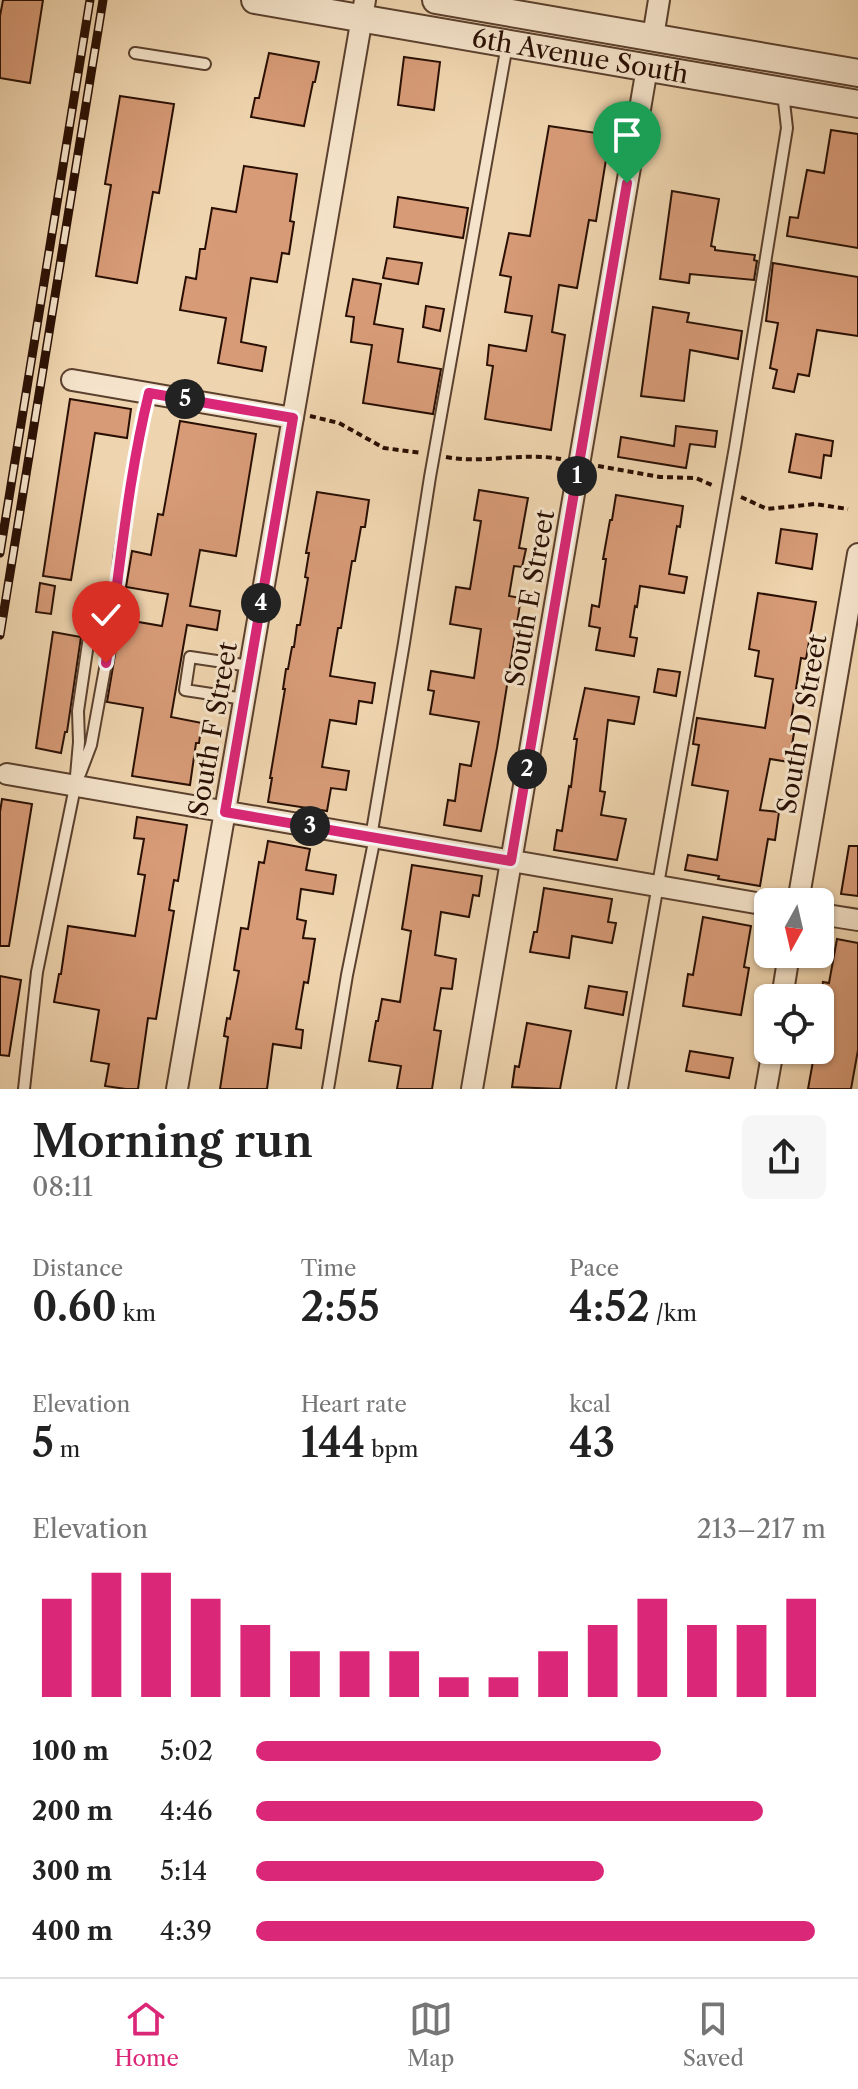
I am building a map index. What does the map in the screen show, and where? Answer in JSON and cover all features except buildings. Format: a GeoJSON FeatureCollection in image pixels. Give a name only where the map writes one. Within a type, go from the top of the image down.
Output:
{"type":"FeatureCollection","features":[{"type":"Feature","properties":{"kind":"street","name":"6th Avenue South"},"geometry":{"type":"LineString","coordinates":[[255,0],[363,9],[509,44],[858,104]]}},
{"type":"Feature","properties":{"kind":"street","name":"6th Avenue South"},"geometry":{"type":"LineString","coordinates":[[436,0],[517,7],[653,37],[858,73]]}},
{"type":"Feature","properties":{"kind":"street"},"geometry":{"type":"LineString","coordinates":[[653,37],[659,0]]}},
{"type":"Feature","properties":{"kind":"street","name":"South F Street"},"geometry":{"type":"LineString","coordinates":[[177,1089],[363,9]]}},
{"type":"Feature","properties":{"kind":"street","name":"South E Street"},"geometry":{"type":"LineString","coordinates":[[472,1089],[647,68]]}},
{"type":"Feature","properties":{"kind":"street"},"geometry":{"type":"LineString","coordinates":[[72,380],[293,418]]}},
{"type":"Feature","properties":{"kind":"street","name":"South D Street"},"geometry":{"type":"LineString","coordinates":[[800,888],[858,554]]}},
{"type":"Feature","properties":{"kind":"street"},"geometry":{"type":"LineString","coordinates":[[7,774],[754,903]]}},
{"type":"Feature","properties":{"kind":"street"},"geometry":{"type":"LineString","coordinates":[[834,916],[858,920]]}},
{"type":"Feature","properties":{"kind":"street"},"geometry":{"type":"LineString","coordinates":[[766,1089],[770,1064]]}},
{"type":"Feature","properties":{"kind":"lane"},"geometry":{"type":"LineString","coordinates":[[328,1089],[373,837],[430,477],[517,7]]}},
{"type":"Feature","properties":{"kind":"lane"},"geometry":{"type":"LineString","coordinates":[[135,53],[205,64]]}},
{"type":"Feature","properties":{"kind":"lane"},"geometry":{"type":"LineString","coordinates":[[622,1089],[735,447],[787,128],[783,91]]}},
{"type":"Feature","properties":{"kind":"lane"},"geometry":{"type":"LineString","coordinates":[[75,787],[91,745],[117,592],[119,559],[149,393]]}},
{"type":"Feature","properties":{"kind":"lane"},"geometry":{"type":"LineString","coordinates":[[24,1089],[37,972],[75,787],[78,711],[90,630]]}},
{"type":"Feature","properties":{"kind":"lane"},"geometry":{"type":"LineString","coordinates":[[244,699],[185,690],[190,657],[250,666]]}},
{"type":"Feature","properties":{"kind":"railway"},"geometry":{"type":"LineString","coordinates":[[0,553],[90,0]]}},
{"type":"Feature","properties":{"kind":"railway"},"geometry":{"type":"LineString","coordinates":[[0,635],[103,0]]}},
{"type":"Feature","properties":{"kind":"route"},"geometry":{"type":"LineString","coordinates":[[106,663],[119,559],[149,393],[293,418],[225,812],[511,861],[627,183]]}}]}
